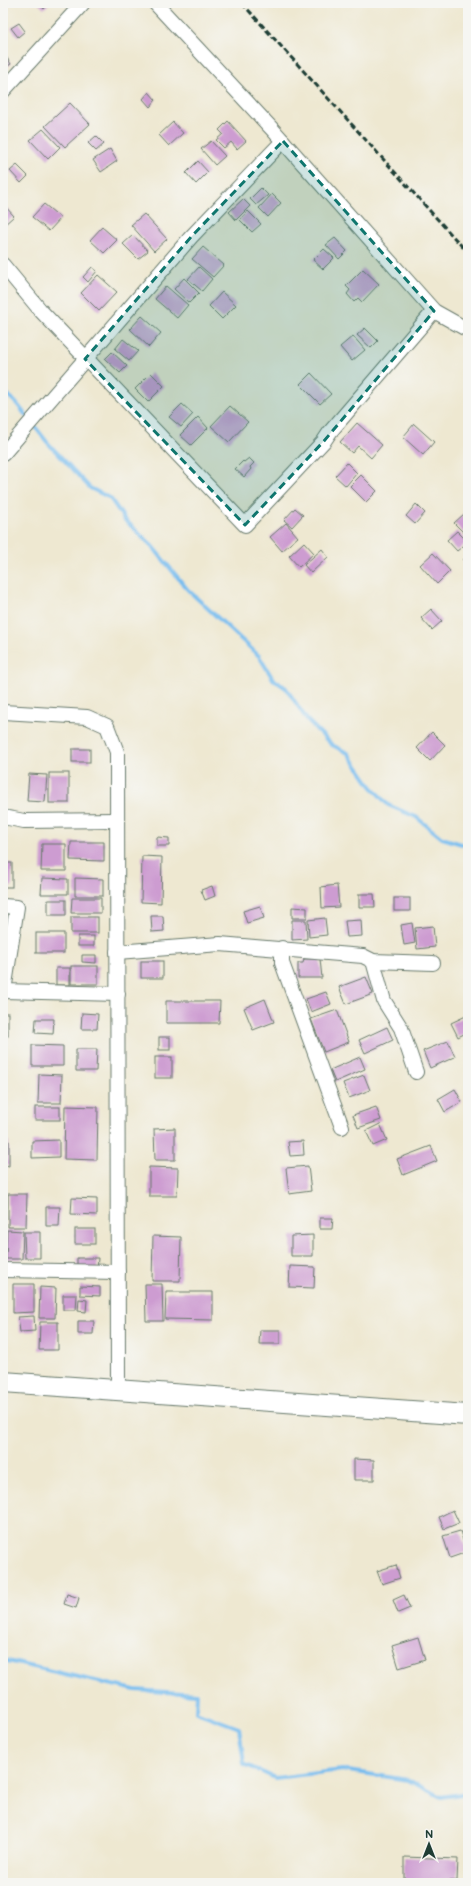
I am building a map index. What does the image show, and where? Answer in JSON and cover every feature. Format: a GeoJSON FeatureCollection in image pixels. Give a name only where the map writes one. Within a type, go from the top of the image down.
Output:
{"type":"FeatureCollection","features":[{"type":"Feature","properties":{"kind":"highway"},"geometry":{"type":"LineString","coordinates":[[3,1382],[468,1415]]}},
{"type":"Feature","properties":{"kind":"street"},"geometry":{"type":"LineString","coordinates":[[3,91],[83,3]]}},
{"type":"Feature","properties":{"kind":"street"},"geometry":{"type":"LineString","coordinates":[[155,3],[283,141],[434,311],[468,330]]}},
{"type":"Feature","properties":{"kind":"street"},"geometry":{"type":"LineString","coordinates":[[3,454],[190,237],[283,141]]}},
{"type":"Feature","properties":{"kind":"street"},"geometry":{"type":"LineString","coordinates":[[3,264],[41,311],[85,359],[245,525],[324,441],[330,432],[434,311]]}},
{"type":"Feature","properties":{"kind":"street"},"geometry":{"type":"LineString","coordinates":[[3,712],[87,717],[107,726],[117,752],[118,1391]]}},
{"type":"Feature","properties":{"kind":"street"},"geometry":{"type":"LineString","coordinates":[[3,817],[24,821],[117,820]]}},
{"type":"Feature","properties":{"kind":"street"},"geometry":{"type":"LineString","coordinates":[[3,906],[16,907],[4,991],[118,994]]}},
{"type":"Feature","properties":{"kind":"street"},"geometry":{"type":"LineString","coordinates":[[117,952],[220,944],[363,956],[373,961],[433,963]]}},
{"type":"Feature","properties":{"kind":"street"},"geometry":{"type":"LineString","coordinates":[[282,948],[282,963],[342,1127]]}},
{"type":"Feature","properties":{"kind":"street"},"geometry":{"type":"LineString","coordinates":[[373,961],[384,1001],[401,1028],[416,1072]]}},
{"type":"Feature","properties":{"kind":"street"},"geometry":{"type":"LineString","coordinates":[[3,1270],[118,1272]]}},
{"type":"Feature","properties":{"kind":"highlighted area"},"geometry":{"type":"Polygon","coordinates":[[[283,141],[434,311],[324,441],[245,525],[85,359],[191,237],[283,141]]]}},
{"type":"Feature","properties":{"kind":"building"},"geometry":{"type":"Polygon","coordinates":[[[38,3],[49,3],[44,9],[38,3]]]}},
{"type":"Feature","properties":{"kind":"building"},"geometry":{"type":"Polygon","coordinates":[[[19,23],[25,31],[18,37],[11,28],[19,23]]]}},
{"type":"Feature","properties":{"kind":"building"},"geometry":{"type":"Polygon","coordinates":[[[3,52],[11,64],[3,69],[3,52]]]}},
{"type":"Feature","properties":{"kind":"building"},"geometry":{"type":"Polygon","coordinates":[[[149,92],[156,100],[150,107],[143,99],[149,92]]]}},
{"type":"Feature","properties":{"kind":"building"},"geometry":{"type":"Polygon","coordinates":[[[70,103],[90,124],[65,147],[45,126],[70,103]]]}},
{"type":"Feature","properties":{"kind":"building"},"geometry":{"type":"Polygon","coordinates":[[[228,121],[246,141],[237,149],[231,142],[224,148],[216,140],[223,134],[219,130],[228,121]]]}},
{"type":"Feature","properties":{"kind":"building"},"geometry":{"type":"Polygon","coordinates":[[[173,122],[183,133],[169,146],[159,135],[173,122]]]}},
{"type":"Feature","properties":{"kind":"building"},"geometry":{"type":"Polygon","coordinates":[[[43,129],[60,147],[48,159],[30,140],[43,129]]]}},
{"type":"Feature","properties":{"kind":"building"},"geometry":{"type":"Polygon","coordinates":[[[96,136],[104,144],[96,151],[88,143],[96,136]]]}},
{"type":"Feature","properties":{"kind":"building"},"geometry":{"type":"Polygon","coordinates":[[[211,141],[225,156],[215,165],[201,149],[211,141]]]}},
{"type":"Feature","properties":{"kind":"building"},"geometry":{"type":"Polygon","coordinates":[[[110,149],[117,161],[101,172],[93,160],[110,149]]]}},
{"type":"Feature","properties":{"kind":"building"},"geometry":{"type":"Polygon","coordinates":[[[198,161],[208,172],[196,184],[186,173],[198,161]]]}},
{"type":"Feature","properties":{"kind":"building"},"geometry":{"type":"Polygon","coordinates":[[[17,165],[28,176],[21,183],[10,171],[17,165]]]}},
{"type":"Feature","properties":{"kind":"building"},"geometry":{"type":"Polygon","coordinates":[[[261,188],[268,195],[256,205],[250,199],[261,188]]]}},
{"type":"Feature","properties":{"kind":"building"},"geometry":{"type":"Polygon","coordinates":[[[272,194],[281,203],[268,217],[259,208],[272,194]]]}},
{"type":"Feature","properties":{"kind":"building"},"geometry":{"type":"Polygon","coordinates":[[[243,199],[250,206],[236,220],[229,212],[243,199]]]}},
{"type":"Feature","properties":{"kind":"building"},"geometry":{"type":"Polygon","coordinates":[[[3,204],[14,216],[3,226],[3,204]]]}},
{"type":"Feature","properties":{"kind":"building"},"geometry":{"type":"Polygon","coordinates":[[[44,204],[61,218],[49,231],[32,217],[44,204]]]}},
{"type":"Feature","properties":{"kind":"building"},"geometry":{"type":"Polygon","coordinates":[[[248,211],[261,224],[252,232],[240,220],[248,211]]]}},
{"type":"Feature","properties":{"kind":"building"},"geometry":{"type":"Polygon","coordinates":[[[144,214],[167,239],[154,251],[131,225],[144,214]]]}},
{"type":"Feature","properties":{"kind":"building"},"geometry":{"type":"Polygon","coordinates":[[[102,227],[117,240],[104,253],[90,240],[102,227]]]}},
{"type":"Feature","properties":{"kind":"building"},"geometry":{"type":"Polygon","coordinates":[[[133,235],[148,251],[138,259],[123,244],[133,235]]]}},
{"type":"Feature","properties":{"kind":"building"},"geometry":{"type":"Polygon","coordinates":[[[335,238],[347,251],[339,259],[326,245],[335,238]]]}},
{"type":"Feature","properties":{"kind":"building"},"geometry":{"type":"Polygon","coordinates":[[[203,247],[224,265],[213,277],[192,259],[203,247]]]}},
{"type":"Feature","properties":{"kind":"building"},"geometry":{"type":"Polygon","coordinates":[[[324,249],[334,258],[323,269],[313,260],[324,249]]]}},
{"type":"Feature","properties":{"kind":"building"},"geometry":{"type":"Polygon","coordinates":[[[92,267],[97,271],[88,282],[83,277],[92,267]]]}},
{"type":"Feature","properties":{"kind":"building"},"geometry":{"type":"Polygon","coordinates":[[[199,267],[212,279],[202,291],[188,279],[199,267]]]}},
{"type":"Feature","properties":{"kind":"building"},"geometry":{"type":"Polygon","coordinates":[[[363,269],[379,284],[362,302],[358,298],[354,302],[347,294],[350,290],[346,286],[363,269]]]}},
{"type":"Feature","properties":{"kind":"building"},"geometry":{"type":"Polygon","coordinates":[[[98,275],[117,292],[99,311],[81,293],[98,275]]]}},
{"type":"Feature","properties":{"kind":"building"},"geometry":{"type":"Polygon","coordinates":[[[184,278],[199,293],[189,303],[174,289],[184,278]]]}},
{"type":"Feature","properties":{"kind":"building"},"geometry":{"type":"Polygon","coordinates":[[[166,286],[188,305],[177,318],[155,299],[166,286]]]}},
{"type":"Feature","properties":{"kind":"building"},"geometry":{"type":"Polygon","coordinates":[[[222,292],[236,305],[222,319],[209,306],[222,292]]]}},
{"type":"Feature","properties":{"kind":"building"},"geometry":{"type":"Polygon","coordinates":[[[142,316],[161,333],[149,347],[130,329],[142,316]]]}},
{"type":"Feature","properties":{"kind":"building"},"geometry":{"type":"Polygon","coordinates":[[[365,328],[378,341],[371,348],[357,335],[365,328]]]}},
{"type":"Feature","properties":{"kind":"building"},"geometry":{"type":"Polygon","coordinates":[[[353,336],[365,350],[352,361],[340,347],[353,336]]]}},
{"type":"Feature","properties":{"kind":"building"},"geometry":{"type":"Polygon","coordinates":[[[123,339],[138,351],[129,361],[115,349],[123,339]]]}},
{"type":"Feature","properties":{"kind":"building"},"geometry":{"type":"Polygon","coordinates":[[[112,352],[127,366],[120,373],[105,359],[112,352]]]}},
{"type":"Feature","properties":{"kind":"building"},"geometry":{"type":"Polygon","coordinates":[[[151,373],[164,386],[148,402],[135,389],[151,373]]]}},
{"type":"Feature","properties":{"kind":"building"},"geometry":{"type":"Polygon","coordinates":[[[311,373],[331,394],[320,404],[300,384],[311,373]]]}},
{"type":"Feature","properties":{"kind":"building"},"geometry":{"type":"Polygon","coordinates":[[[182,404],[193,414],[181,427],[169,417],[182,404]]]}},
{"type":"Feature","properties":{"kind":"building"},"geometry":{"type":"Polygon","coordinates":[[[230,406],[248,422],[229,442],[211,426],[230,406]]]}},
{"type":"Feature","properties":{"kind":"building"},"geometry":{"type":"Polygon","coordinates":[[[198,417],[208,428],[191,445],[180,435],[198,417]]]}},
{"type":"Feature","properties":{"kind":"building"},"geometry":{"type":"Polygon","coordinates":[[[357,423],[382,445],[371,458],[358,446],[352,453],[340,442],[357,423]]]}},
{"type":"Feature","properties":{"kind":"building"},"geometry":{"type":"Polygon","coordinates":[[[414,424],[434,442],[423,455],[403,437],[414,424]]]}},
{"type":"Feature","properties":{"kind":"building"},"geometry":{"type":"Polygon","coordinates":[[[249,458],[254,463],[244,477],[235,469],[243,461],[244,462],[249,458]]]}},
{"type":"Feature","properties":{"kind":"building"},"geometry":{"type":"Polygon","coordinates":[[[347,463],[357,473],[346,486],[335,476],[347,463]]]}},
{"type":"Feature","properties":{"kind":"building"},"geometry":{"type":"Polygon","coordinates":[[[361,475],[377,491],[366,502],[350,486],[361,475]]]}},
{"type":"Feature","properties":{"kind":"building"},"geometry":{"type":"Polygon","coordinates":[[[416,504],[425,513],[415,524],[406,516],[416,504]]]}},
{"type":"Feature","properties":{"kind":"building"},"geometry":{"type":"Polygon","coordinates":[[[295,508],[303,515],[292,527],[284,520],[295,508]]]}},
{"type":"Feature","properties":{"kind":"building"},"geometry":{"type":"Polygon","coordinates":[[[464,514],[468,518],[468,537],[454,523],[464,514]]]}},
{"type":"Feature","properties":{"kind":"building"},"geometry":{"type":"Polygon","coordinates":[[[286,523],[298,537],[282,551],[270,537],[286,523]]]}},
{"type":"Feature","properties":{"kind":"building"},"geometry":{"type":"Polygon","coordinates":[[[457,531],[468,542],[457,551],[447,540],[457,531]]]}},
{"type":"Feature","properties":{"kind":"building"},"geometry":{"type":"Polygon","coordinates":[[[304,542],[314,553],[299,567],[289,556],[304,542]]]}},
{"type":"Feature","properties":{"kind":"building"},"geometry":{"type":"Polygon","coordinates":[[[322,549],[328,557],[311,573],[304,565],[322,549]]]}},
{"type":"Feature","properties":{"kind":"building"},"geometry":{"type":"Polygon","coordinates":[[[433,553],[450,571],[437,584],[420,565],[433,553]]]}},
{"type":"Feature","properties":{"kind":"building"},"geometry":{"type":"Polygon","coordinates":[[[468,555],[468,565],[463,560],[468,555]]]}},
{"type":"Feature","properties":{"kind":"building"},"geometry":{"type":"Polygon","coordinates":[[[431,609],[442,621],[432,630],[421,618],[431,609]]]}},
{"type":"Feature","properties":{"kind":"building"},"geometry":{"type":"Polygon","coordinates":[[[432,732],[445,745],[430,761],[417,748],[432,732]]]}},
{"type":"Feature","properties":{"kind":"building"},"geometry":{"type":"Polygon","coordinates":[[[72,749],[90,749],[90,762],[72,762],[72,749]]]}},
{"type":"Feature","properties":{"kind":"building"},"geometry":{"type":"Polygon","coordinates":[[[49,773],[69,773],[69,803],[49,803],[49,773]]]}},
{"type":"Feature","properties":{"kind":"building"},"geometry":{"type":"Polygon","coordinates":[[[29,774],[47,775],[45,802],[27,801],[29,774]]]}},
{"type":"Feature","properties":{"kind":"building"},"geometry":{"type":"Polygon","coordinates":[[[157,837],[169,838],[169,846],[157,846],[157,837]]]}},
{"type":"Feature","properties":{"kind":"building"},"geometry":{"type":"Polygon","coordinates":[[[71,842],[104,842],[104,861],[70,860],[71,842]]]}},
{"type":"Feature","properties":{"kind":"building"},"geometry":{"type":"Polygon","coordinates":[[[42,844],[66,844],[66,871],[41,871],[42,844]]]}},
{"type":"Feature","properties":{"kind":"building"},"geometry":{"type":"Polygon","coordinates":[[[142,856],[162,857],[161,903],[141,902],[142,856]]]}},
{"type":"Feature","properties":{"kind":"building"},"geometry":{"type":"Polygon","coordinates":[[[3,863],[12,863],[12,887],[3,887],[3,863]]]}},
{"type":"Feature","properties":{"kind":"building"},"geometry":{"type":"Polygon","coordinates":[[[42,878],[68,879],[68,894],[41,894],[42,878]]]}},
{"type":"Feature","properties":{"kind":"building"},"geometry":{"type":"Polygon","coordinates":[[[75,878],[103,879],[103,896],[75,896],[75,878]]]}},
{"type":"Feature","properties":{"kind":"building"},"geometry":{"type":"Polygon","coordinates":[[[337,885],[339,907],[322,908],[321,887],[337,885]]]}},
{"type":"Feature","properties":{"kind":"building"},"geometry":{"type":"Polygon","coordinates":[[[212,886],[215,896],[205,900],[201,890],[212,886]]]}},
{"type":"Feature","properties":{"kind":"building"},"geometry":{"type":"Polygon","coordinates":[[[359,894],[374,894],[375,907],[359,907],[359,894]]]}},
{"type":"Feature","properties":{"kind":"building"},"geometry":{"type":"Polygon","coordinates":[[[72,898],[101,898],[101,913],[71,913],[72,898]]]}},
{"type":"Feature","properties":{"kind":"building"},"geometry":{"type":"Polygon","coordinates":[[[394,898],[410,898],[410,911],[394,911],[394,898]]]}},
{"type":"Feature","properties":{"kind":"building"},"geometry":{"type":"Polygon","coordinates":[[[48,900],[66,900],[66,915],[48,915],[48,900]]]}},
{"type":"Feature","properties":{"kind":"building"},"geometry":{"type":"Polygon","coordinates":[[[260,906],[264,918],[247,923],[243,911],[260,906]]]}},
{"type":"Feature","properties":{"kind":"building"},"geometry":{"type":"Polygon","coordinates":[[[292,907],[307,908],[307,918],[292,918],[292,907]]]}},
{"type":"Feature","properties":{"kind":"building"},"geometry":{"type":"Polygon","coordinates":[[[151,916],[163,916],[164,931],[152,932],[151,916]]]}},
{"type":"Feature","properties":{"kind":"building"},"geometry":{"type":"Polygon","coordinates":[[[71,917],[98,917],[98,933],[71,933],[71,917]]]}},
{"type":"Feature","properties":{"kind":"building"},"geometry":{"type":"Polygon","coordinates":[[[325,918],[327,935],[309,937],[308,920],[325,918]]]}},
{"type":"Feature","properties":{"kind":"building"},"geometry":{"type":"Polygon","coordinates":[[[292,920],[306,920],[307,939],[292,940],[292,920]]]}},
{"type":"Feature","properties":{"kind":"building"},"geometry":{"type":"Polygon","coordinates":[[[361,920],[362,936],[347,937],[345,921],[361,920]]]}},
{"type":"Feature","properties":{"kind":"building"},"geometry":{"type":"Polygon","coordinates":[[[412,923],[415,943],[404,945],[401,925],[412,923]]]}},
{"type":"Feature","properties":{"kind":"building"},"geometry":{"type":"Polygon","coordinates":[[[433,926],[435,947],[417,949],[415,928],[433,926]]]}},
{"type":"Feature","properties":{"kind":"building"},"geometry":{"type":"Polygon","coordinates":[[[36,933],[64,933],[64,953],[36,953],[36,933]]]}},
{"type":"Feature","properties":{"kind":"building"},"geometry":{"type":"Polygon","coordinates":[[[78,936],[94,936],[94,946],[78,946],[78,936]]]}},
{"type":"Feature","properties":{"kind":"building"},"geometry":{"type":"Polygon","coordinates":[[[82,955],[96,955],[96,963],[82,962],[82,955]]]}},
{"type":"Feature","properties":{"kind":"building"},"geometry":{"type":"Polygon","coordinates":[[[304,959],[320,959],[322,978],[298,978],[298,963],[303,963],[304,959]]]}},
{"type":"Feature","properties":{"kind":"building"},"geometry":{"type":"Polygon","coordinates":[[[141,961],[163,961],[163,978],[141,978],[141,961]]]}},
{"type":"Feature","properties":{"kind":"building"},"geometry":{"type":"Polygon","coordinates":[[[71,966],[98,966],[98,984],[71,984],[71,966]]]}},
{"type":"Feature","properties":{"kind":"building"},"geometry":{"type":"Polygon","coordinates":[[[56,968],[70,968],[70,985],[56,985],[56,968]]]}},
{"type":"Feature","properties":{"kind":"building"},"geometry":{"type":"Polygon","coordinates":[[[366,977],[373,994],[346,1004],[339,987],[366,977]]]}},
{"type":"Feature","properties":{"kind":"building"},"geometry":{"type":"Polygon","coordinates":[[[326,992],[331,1004],[311,1012],[306,999],[326,992]]]}},
{"type":"Feature","properties":{"kind":"building"},"geometry":{"type":"Polygon","coordinates":[[[265,999],[274,1022],[253,1030],[244,1008],[265,999]]]}},
{"type":"Feature","properties":{"kind":"building"},"geometry":{"type":"Polygon","coordinates":[[[166,1001],[220,1001],[219,1023],[166,1023],[166,1001]]]}},
{"type":"Feature","properties":{"kind":"building"},"geometry":{"type":"Polygon","coordinates":[[[337,1010],[349,1042],[324,1052],[311,1019],[337,1010]]]}},
{"type":"Feature","properties":{"kind":"building"},"geometry":{"type":"Polygon","coordinates":[[[3,1013],[8,1013],[8,1036],[3,1036],[3,1013]]]}},
{"type":"Feature","properties":{"kind":"building"},"geometry":{"type":"Polygon","coordinates":[[[82,1013],[98,1014],[97,1029],[81,1029],[82,1013]]]}},
{"type":"Feature","properties":{"kind":"building"},"geometry":{"type":"Polygon","coordinates":[[[468,1015],[468,1032],[458,1037],[451,1023],[468,1015]]]}},
{"type":"Feature","properties":{"kind":"building"},"geometry":{"type":"Polygon","coordinates":[[[36,1019],[54,1019],[53,1034],[35,1033],[36,1019]]]}},
{"type":"Feature","properties":{"kind":"building"},"geometry":{"type":"Polygon","coordinates":[[[387,1027],[393,1040],[365,1053],[359,1040],[387,1027]]]}},
{"type":"Feature","properties":{"kind":"building"},"geometry":{"type":"Polygon","coordinates":[[[159,1037],[170,1037],[170,1050],[159,1050],[159,1037]]]}},
{"type":"Feature","properties":{"kind":"building"},"geometry":{"type":"Polygon","coordinates":[[[448,1041],[455,1057],[430,1068],[423,1051],[448,1041]]]}},
{"type":"Feature","properties":{"kind":"building"},"geometry":{"type":"Polygon","coordinates":[[[32,1045],[63,1046],[63,1066],[32,1066],[32,1045]]]}},
{"type":"Feature","properties":{"kind":"building"},"geometry":{"type":"Polygon","coordinates":[[[76,1049],[97,1049],[96,1071],[76,1071],[76,1049]]]}},
{"type":"Feature","properties":{"kind":"building"},"geometry":{"type":"Polygon","coordinates":[[[155,1057],[172,1057],[172,1078],[155,1078],[155,1057]]]}},
{"type":"Feature","properties":{"kind":"building"},"geometry":{"type":"Polygon","coordinates":[[[360,1057],[365,1069],[335,1082],[330,1070],[360,1057]]]}},
{"type":"Feature","properties":{"kind":"building"},"geometry":{"type":"Polygon","coordinates":[[[39,1074],[62,1075],[61,1103],[38,1103],[39,1074]]]}},
{"type":"Feature","properties":{"kind":"building"},"geometry":{"type":"Polygon","coordinates":[[[364,1075],[370,1090],[349,1098],[343,1083],[364,1075]]]}},
{"type":"Feature","properties":{"kind":"building"},"geometry":{"type":"Polygon","coordinates":[[[455,1089],[462,1102],[445,1112],[438,1099],[455,1089]]]}},
{"type":"Feature","properties":{"kind":"building"},"geometry":{"type":"Polygon","coordinates":[[[65,1106],[98,1107],[97,1160],[64,1159],[65,1106]]]}},
{"type":"Feature","properties":{"kind":"building"},"geometry":{"type":"Polygon","coordinates":[[[35,1107],[60,1107],[60,1120],[35,1120],[35,1107]]]}},
{"type":"Feature","properties":{"kind":"building"},"geometry":{"type":"Polygon","coordinates":[[[376,1107],[381,1120],[358,1128],[353,1115],[376,1107]]]}},
{"type":"Feature","properties":{"kind":"building"},"geometry":{"type":"Polygon","coordinates":[[[380,1124],[387,1140],[373,1146],[366,1131],[380,1124]]]}},
{"type":"Feature","properties":{"kind":"building"},"geometry":{"type":"Polygon","coordinates":[[[175,1128],[175,1160],[155,1160],[154,1129],[175,1128]]]}},
{"type":"Feature","properties":{"kind":"building"},"geometry":{"type":"Polygon","coordinates":[[[59,1140],[59,1157],[32,1158],[32,1141],[59,1140]]]}},
{"type":"Feature","properties":{"kind":"building"},"geometry":{"type":"Polygon","coordinates":[[[3,1141],[9,1141],[9,1166],[3,1165],[3,1141]]]}},
{"type":"Feature","properties":{"kind":"building"},"geometry":{"type":"Polygon","coordinates":[[[303,1141],[304,1155],[290,1156],[288,1142],[303,1141]]]}},
{"type":"Feature","properties":{"kind":"building"},"geometry":{"type":"Polygon","coordinates":[[[431,1146],[437,1161],[403,1175],[397,1159],[431,1146]]]}},
{"type":"Feature","properties":{"kind":"building"},"geometry":{"type":"Polygon","coordinates":[[[308,1166],[311,1191],[289,1194],[286,1168],[308,1166]]]}},
{"type":"Feature","properties":{"kind":"building"},"geometry":{"type":"Polygon","coordinates":[[[149,1167],[178,1168],[177,1196],[149,1196],[149,1167]]]}},
{"type":"Feature","properties":{"kind":"building"},"geometry":{"type":"Polygon","coordinates":[[[8,1194],[27,1194],[26,1227],[8,1227],[8,1194]]]}},
{"type":"Feature","properties":{"kind":"building"},"geometry":{"type":"Polygon","coordinates":[[[72,1198],[97,1199],[97,1215],[71,1214],[72,1198]]]}},
{"type":"Feature","properties":{"kind":"building"},"geometry":{"type":"Polygon","coordinates":[[[46,1207],[60,1207],[59,1226],[46,1226],[46,1207]]]}},
{"type":"Feature","properties":{"kind":"building"},"geometry":{"type":"Polygon","coordinates":[[[320,1218],[333,1218],[332,1229],[320,1229],[320,1218]]]}},
{"type":"Feature","properties":{"kind":"building"},"geometry":{"type":"Polygon","coordinates":[[[75,1229],[95,1229],[95,1244],[75,1244],[75,1229]]]}},
{"type":"Feature","properties":{"kind":"building"},"geometry":{"type":"Polygon","coordinates":[[[7,1230],[23,1231],[22,1259],[6,1259],[7,1230]]]}},
{"type":"Feature","properties":{"kind":"building"},"geometry":{"type":"Polygon","coordinates":[[[24,1232],[40,1232],[40,1258],[25,1258],[24,1232]]]}},
{"type":"Feature","properties":{"kind":"building"},"geometry":{"type":"Polygon","coordinates":[[[313,1235],[313,1256],[291,1256],[291,1236],[313,1235]]]}},
{"type":"Feature","properties":{"kind":"building"},"geometry":{"type":"Polygon","coordinates":[[[153,1236],[181,1237],[180,1281],[152,1281],[153,1236]]]}},
{"type":"Feature","properties":{"kind":"building"},"geometry":{"type":"Polygon","coordinates":[[[77,1258],[98,1258],[97,1270],[77,1269],[77,1258]]]}},
{"type":"Feature","properties":{"kind":"building"},"geometry":{"type":"Polygon","coordinates":[[[290,1266],[315,1267],[314,1288],[289,1287],[290,1266]]]}},
{"type":"Feature","properties":{"kind":"building"},"geometry":{"type":"Polygon","coordinates":[[[13,1284],[34,1284],[34,1312],[13,1313],[13,1284]]]}},
{"type":"Feature","properties":{"kind":"building"},"geometry":{"type":"Polygon","coordinates":[[[145,1284],[162,1284],[163,1321],[146,1321],[145,1284]]]}},
{"type":"Feature","properties":{"kind":"building"},"geometry":{"type":"Polygon","coordinates":[[[80,1286],[100,1287],[100,1296],[80,1295],[80,1286]]]}},
{"type":"Feature","properties":{"kind":"building"},"geometry":{"type":"Polygon","coordinates":[[[40,1287],[56,1288],[55,1318],[39,1318],[40,1287]]]}},
{"type":"Feature","properties":{"kind":"building"},"geometry":{"type":"Polygon","coordinates":[[[166,1292],[213,1292],[213,1320],[165,1319],[166,1292]]]}},
{"type":"Feature","properties":{"kind":"building"},"geometry":{"type":"Polygon","coordinates":[[[63,1295],[77,1295],[76,1310],[63,1310],[63,1295]]]}},
{"type":"Feature","properties":{"kind":"building"},"geometry":{"type":"Polygon","coordinates":[[[79,1299],[87,1300],[86,1312],[78,1311],[79,1299]]]}},
{"type":"Feature","properties":{"kind":"building"},"geometry":{"type":"Polygon","coordinates":[[[34,1316],[35,1331],[20,1332],[18,1317],[34,1316]]]}},
{"type":"Feature","properties":{"kind":"building"},"geometry":{"type":"Polygon","coordinates":[[[78,1321],[94,1321],[93,1334],[78,1334],[78,1321]]]}},
{"type":"Feature","properties":{"kind":"building"},"geometry":{"type":"Polygon","coordinates":[[[40,1322],[58,1322],[58,1350],[39,1350],[40,1322]]]}},
{"type":"Feature","properties":{"kind":"building"},"geometry":{"type":"Polygon","coordinates":[[[260,1330],[280,1330],[280,1344],[259,1344],[260,1330]]]}},
{"type":"Feature","properties":{"kind":"building"},"geometry":{"type":"Polygon","coordinates":[[[354,1459],[374,1460],[374,1480],[354,1480],[354,1459]]]}},
{"type":"Feature","properties":{"kind":"building"},"geometry":{"type":"Polygon","coordinates":[[[453,1510],[459,1523],[444,1529],[439,1517],[453,1510]]]}},
{"type":"Feature","properties":{"kind":"building"},"geometry":{"type":"Polygon","coordinates":[[[460,1531],[467,1552],[450,1558],[443,1536],[460,1531]]]}},
{"type":"Feature","properties":{"kind":"building"},"geometry":{"type":"Polygon","coordinates":[[[396,1565],[400,1578],[382,1584],[377,1571],[396,1565]]]}},
{"type":"Feature","properties":{"kind":"building"},"geometry":{"type":"Polygon","coordinates":[[[67,1594],[79,1598],[76,1608],[64,1604],[67,1594]]]}},
{"type":"Feature","properties":{"kind":"building"},"geometry":{"type":"Polygon","coordinates":[[[404,1595],[410,1608],[398,1613],[393,1600],[404,1595]]]}},
{"type":"Feature","properties":{"kind":"building"},"geometry":{"type":"Polygon","coordinates":[[[418,1637],[425,1660],[399,1668],[392,1645],[418,1637]]]}},
{"type":"Feature","properties":{"kind":"building"},"geometry":{"type":"Polygon","coordinates":[[[404,1857],[458,1859],[457,1881],[404,1880],[404,1857]]]}},
{"type":"Feature","properties":{"kind":"waterway"},"geometry":{"type":"LineString","coordinates":[[3,390],[17,404],[47,442],[90,488],[110,498],[125,520],[152,546],[188,590],[259,656],[273,679],[286,688],[307,720],[332,745],[348,753],[371,786],[388,805],[416,817],[442,838],[468,846]]}},
{"type":"Feature","properties":{"kind":"waterway"},"geometry":{"type":"LineString","coordinates":[[3,1660],[135,1690],[197,1694],[196,1712],[239,1728],[244,1764],[275,1778],[342,1770],[408,1780],[441,1797],[468,1793]]}},
{"type":"Feature","properties":{"kind":"railway"},"geometry":{"type":"LineString","coordinates":[[242,3],[468,253]]}}]}
